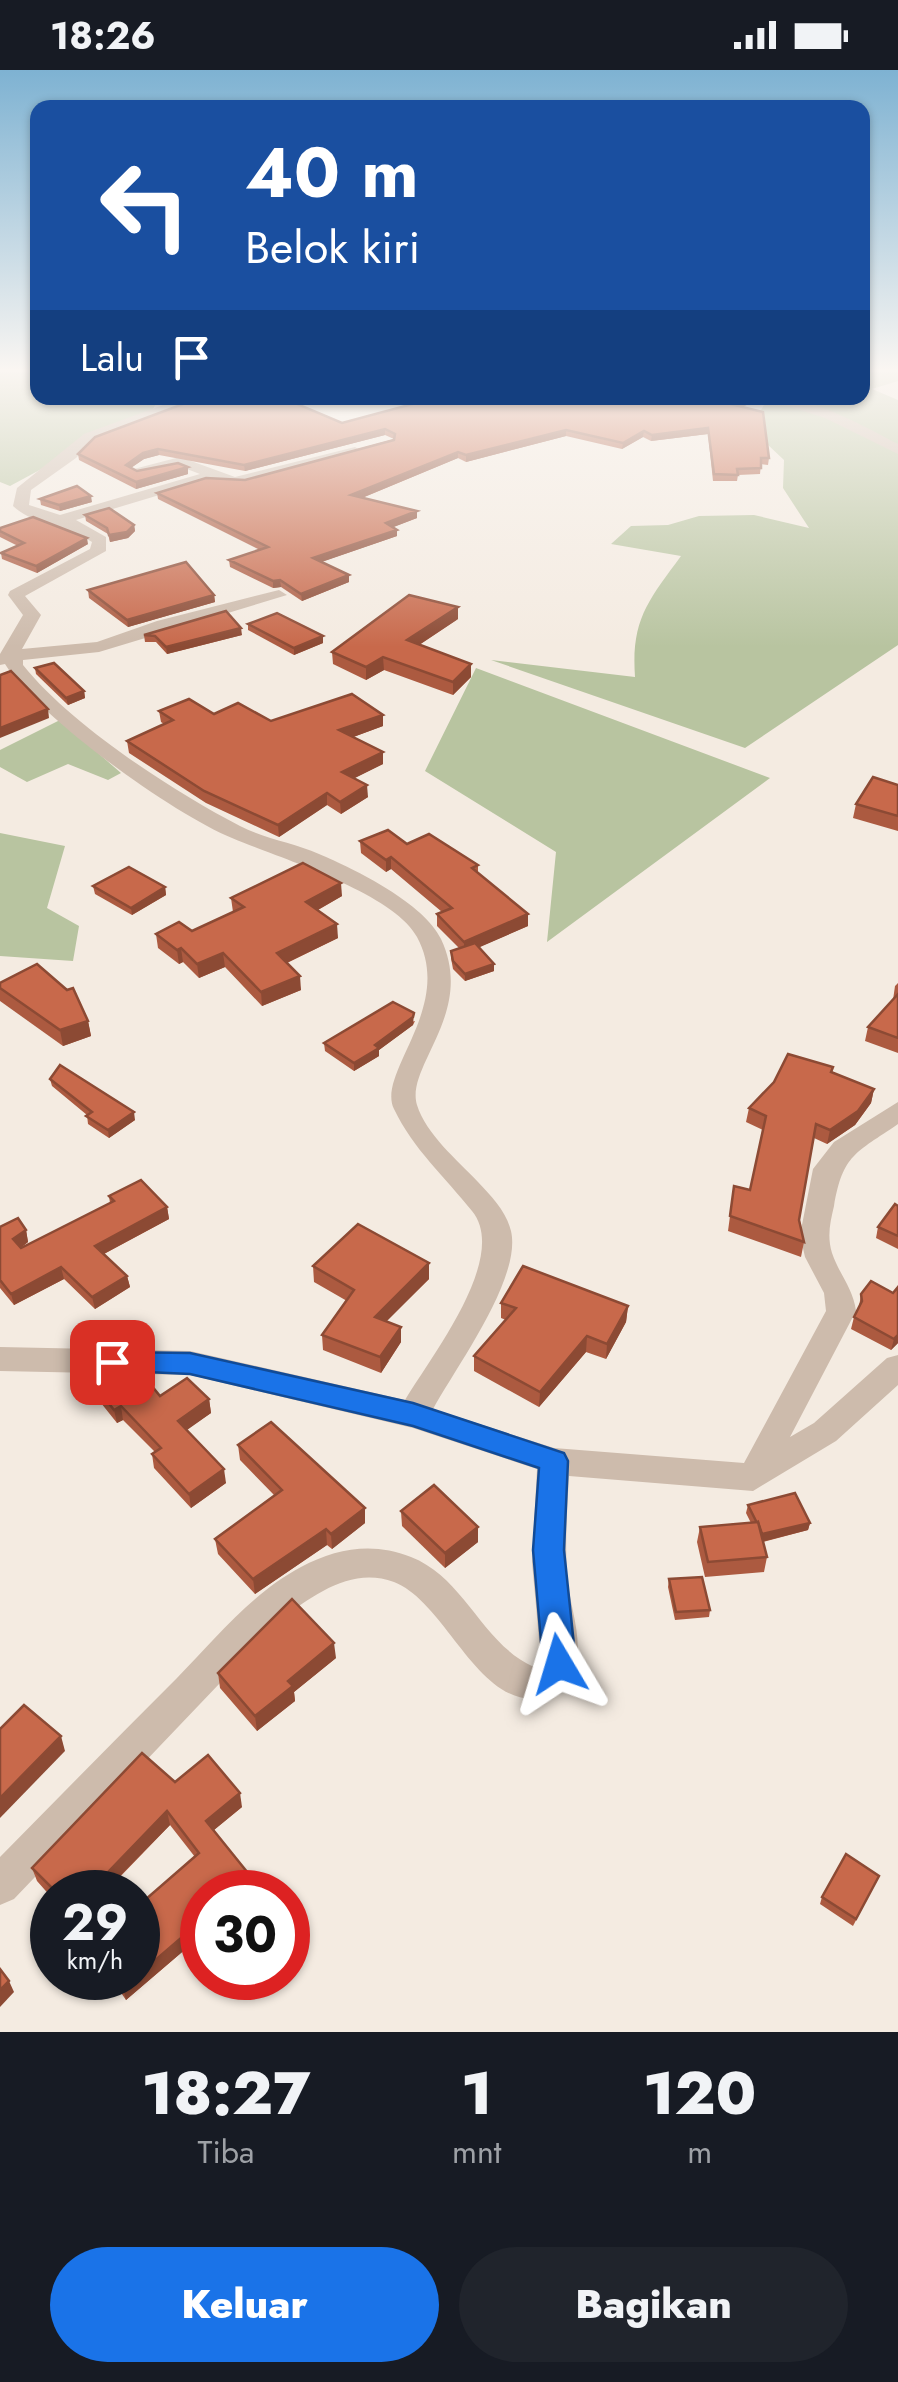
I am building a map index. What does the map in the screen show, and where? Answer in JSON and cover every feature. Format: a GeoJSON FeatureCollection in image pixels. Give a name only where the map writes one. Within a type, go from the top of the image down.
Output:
{"type":"FeatureCollection","features":[{"type":"Feature","properties":{"kind":"street"},"geometry":{"type":"LineString","coordinates":[[7,658],[32,615],[16,596],[98,551],[100,540],[79,526],[11,510],[24,488],[59,464]]}},
{"type":"Feature","properties":{"kind":"street"},"geometry":{"type":"LineString","coordinates":[[137,470],[169,464]]}},
{"type":"Feature","properties":{"kind":"street"},"geometry":{"type":"LineString","coordinates":[[188,464],[234,481],[306,464]]}},
{"type":"Feature","properties":{"kind":"street"},"geometry":{"type":"LineString","coordinates":[[61,520],[169,486],[218,476]]}},
{"type":"Feature","properties":{"kind":"street"},"geometry":{"type":"LineString","coordinates":[[7,658],[100,647],[278,595]]}},
{"type":"Feature","properties":{"kind":"street"},"geometry":{"type":"LineString","coordinates":[[7,658],[38,696],[150,781],[237,833],[313,859],[354,881],[417,919],[426,930],[440,994],[435,1017],[404,1088],[404,1105],[428,1145],[488,1210],[497,1232],[498,1254],[490,1281],[413,1414]]}},
{"type":"Feature","properties":{"kind":"street"},"geometry":{"type":"LineString","coordinates":[[752,1478],[840,1311],[839,1294],[820,1257],[814,1235],[827,1169],[843,1149],[898,1111]]}},
{"type":"Feature","properties":{"kind":"street"},"geometry":{"type":"LineString","coordinates":[[0,1359],[190,1364],[413,1414],[554,1461],[752,1478],[826,1432],[898,1367]]}},
{"type":"Feature","properties":{"kind":"street"},"geometry":{"type":"LineString","coordinates":[[0,1886],[270,1607],[315,1574],[357,1564],[395,1566],[429,1585],[506,1672],[526,1683],[542,1684],[554,1676],[560,1646],[548,1550],[554,1461]]}},
{"type":"Feature","properties":{"kind":"green space"},"geometry":{"type":"Polygon","coordinates":[[[0,464],[52,464],[10,486],[0,482],[0,464]]]}},
{"type":"Feature","properties":{"kind":"green space"},"geometry":{"type":"Polygon","coordinates":[[[784,464],[898,464],[898,645],[745,748],[491,660],[635,677],[636,640],[644,612],[681,556],[611,544],[631,526],[668,525],[699,516],[754,515],[809,528],[783,488],[784,464]]]}},
{"type":"Feature","properties":{"kind":"green space"},"geometry":{"type":"Polygon","coordinates":[[[476,668],[770,778],[547,942],[556,852],[425,771],[476,668]]]}},
{"type":"Feature","properties":{"kind":"green space"},"geometry":{"type":"Polygon","coordinates":[[[60,720],[121,773],[108,780],[68,764],[27,782],[0,767],[0,750],[60,720]]]}},
{"type":"Feature","properties":{"kind":"green space"},"geometry":{"type":"Polygon","coordinates":[[[0,833],[65,846],[47,908],[79,926],[73,961],[0,956],[0,833]]]}},
{"type":"Feature","properties":{"kind":"building"},"geometry":{"type":"Polygon","coordinates":[[[98,464],[128,464],[137,471],[175,464],[188,467],[136,482],[98,464]]]}},
{"type":"Feature","properties":{"kind":"building"},"geometry":{"type":"Polygon","coordinates":[[[306,464],[429,464],[351,495],[417,511],[386,523],[397,530],[313,558],[349,575],[301,594],[280,580],[273,581],[229,560],[268,547],[157,493],[206,478],[245,480],[306,464]]]}},
{"type":"Feature","properties":{"kind":"building"},"geometry":{"type":"Polygon","coordinates":[[[713,464],[761,464],[761,468],[737,469],[738,475],[714,474],[713,464]]]}},
{"type":"Feature","properties":{"kind":"building"},"geometry":{"type":"Polygon","coordinates":[[[77,486],[91,496],[59,505],[40,499],[77,486]]]}},
{"type":"Feature","properties":{"kind":"building"},"geometry":{"type":"Polygon","coordinates":[[[109,508],[134,525],[127,532],[109,535],[107,528],[85,515],[109,508]]]}},
{"type":"Feature","properties":{"kind":"building"},"geometry":{"type":"Polygon","coordinates":[[[33,517],[87,538],[36,566],[1,553],[24,543],[0,528],[33,517]]]}},
{"type":"Feature","properties":{"kind":"building"},"geometry":{"type":"Polygon","coordinates":[[[186,562],[214,595],[127,620],[88,590],[186,562]]]}},
{"type":"Feature","properties":{"kind":"building"},"geometry":{"type":"Polygon","coordinates":[[[409,595],[458,607],[407,640],[471,664],[453,682],[383,657],[366,667],[332,652],[409,595]]]}},
{"type":"Feature","properties":{"kind":"building"},"geometry":{"type":"Polygon","coordinates":[[[226,611],[241,628],[166,647],[155,636],[144,635],[226,611]]]}},
{"type":"Feature","properties":{"kind":"building"},"geometry":{"type":"Polygon","coordinates":[[[277,613],[323,636],[294,648],[248,624],[277,613]]]}},
{"type":"Feature","properties":{"kind":"building"},"geometry":{"type":"Polygon","coordinates":[[[54,663],[84,691],[66,698],[35,668],[54,663]]]}},
{"type":"Feature","properties":{"kind":"building"},"geometry":{"type":"Polygon","coordinates":[[[11,671],[48,709],[0,728],[0,675],[11,671]]]}},
{"type":"Feature","properties":{"kind":"building"},"geometry":{"type":"Polygon","coordinates":[[[352,694],[383,715],[339,730],[383,752],[342,772],[367,785],[340,802],[327,793],[278,825],[204,791],[127,741],[173,720],[159,711],[189,699],[214,714],[238,703],[271,721],[352,694]]]}},
{"type":"Feature","properties":{"kind":"building"},"geometry":{"type":"Polygon","coordinates":[[[873,777],[898,785],[898,816],[856,804],[873,777]]]}},
{"type":"Feature","properties":{"kind":"building"},"geometry":{"type":"Polygon","coordinates":[[[388,830],[407,844],[429,834],[478,865],[472,868],[528,914],[464,942],[437,914],[452,908],[391,857],[386,860],[360,841],[388,830]]]}},
{"type":"Feature","properties":{"kind":"building"},"geometry":{"type":"Polygon","coordinates":[[[303,863],[341,883],[306,902],[337,924],[277,953],[300,976],[261,992],[223,953],[197,964],[181,948],[177,950],[156,934],[179,922],[192,931],[244,907],[231,898],[303,863]]]}},
{"type":"Feature","properties":{"kind":"building"},"geometry":{"type":"Polygon","coordinates":[[[129,867],[165,887],[131,908],[93,886],[129,867]]]}},
{"type":"Feature","properties":{"kind":"building"},"geometry":{"type":"Polygon","coordinates":[[[475,943],[494,964],[465,974],[453,961],[451,951],[475,943]]]}},
{"type":"Feature","properties":{"kind":"building"},"geometry":{"type":"Polygon","coordinates":[[[37,964],[67,990],[73,988],[88,1021],[60,1030],[0,988],[0,983],[37,964]]]}},
{"type":"Feature","properties":{"kind":"building"},"geometry":{"type":"Polygon","coordinates":[[[898,994],[898,1038],[868,1027],[898,994]]]}},
{"type":"Feature","properties":{"kind":"building"},"geometry":{"type":"Polygon","coordinates":[[[393,1002],[414,1013],[413,1017],[375,1045],[379,1048],[354,1063],[324,1043],[393,1002]]]}},
{"type":"Feature","properties":{"kind":"building"},"geometry":{"type":"Polygon","coordinates":[[[788,1054],[833,1067],[831,1072],[874,1089],[858,1111],[830,1130],[816,1124],[799,1220],[804,1242],[730,1216],[734,1186],[750,1190],[766,1116],[749,1108],[774,1082],[788,1054]]]}},
{"type":"Feature","properties":{"kind":"building"},"geometry":{"type":"Polygon","coordinates":[[[60,1065],[134,1112],[108,1130],[86,1116],[92,1112],[50,1079],[60,1065]]]}},
{"type":"Feature","properties":{"kind":"building"},"geometry":{"type":"Polygon","coordinates":[[[141,1180],[167,1207],[95,1246],[127,1276],[92,1297],[61,1267],[11,1294],[0,1280],[0,1227],[18,1218],[26,1230],[13,1239],[21,1248],[114,1201],[109,1196],[141,1180]]]}},
{"type":"Feature","properties":{"kind":"building"},"geometry":{"type":"Polygon","coordinates":[[[895,1204],[898,1206],[898,1236],[878,1227],[895,1204]]]}},
{"type":"Feature","properties":{"kind":"building"},"geometry":{"type":"Polygon","coordinates":[[[358,1224],[429,1263],[375,1317],[401,1327],[380,1357],[322,1335],[354,1290],[313,1266],[358,1224]]]}},
{"type":"Feature","properties":{"kind":"building"},"geometry":{"type":"Polygon","coordinates":[[[523,1266],[628,1306],[607,1344],[587,1336],[540,1392],[474,1356],[516,1308],[501,1303],[523,1266]]]}},
{"type":"Feature","properties":{"kind":"building"},"geometry":{"type":"Polygon","coordinates":[[[871,1281],[893,1293],[898,1287],[898,1335],[894,1339],[854,1317],[861,1294],[871,1281]]]}},
{"type":"Feature","properties":{"kind":"building"},"geometry":{"type":"Polygon","coordinates":[[[134,1364],[160,1396],[187,1378],[209,1399],[178,1421],[224,1469],[189,1494],[152,1454],[161,1448],[121,1406],[114,1410],[94,1384],[134,1364]]]}},
{"type":"Feature","properties":{"kind":"building"},"geometry":{"type":"Polygon","coordinates":[[[271,1422],[365,1508],[331,1534],[326,1529],[253,1579],[215,1539],[282,1490],[238,1445],[271,1422]]]}},
{"type":"Feature","properties":{"kind":"building"},"geometry":{"type":"Polygon","coordinates":[[[434,1485],[478,1527],[445,1553],[401,1511],[434,1485]]]}},
{"type":"Feature","properties":{"kind":"building"},"geometry":{"type":"Polygon","coordinates":[[[795,1493],[810,1523],[762,1534],[748,1505],[795,1493]]]}},
{"type":"Feature","properties":{"kind":"building"},"geometry":{"type":"Polygon","coordinates":[[[758,1522],[767,1557],[708,1562],[700,1527],[758,1522]]]}},
{"type":"Feature","properties":{"kind":"building"},"geometry":{"type":"Polygon","coordinates":[[[702,1577],[710,1610],[676,1612],[669,1579],[702,1577]]]}},
{"type":"Feature","properties":{"kind":"building"},"geometry":{"type":"Polygon","coordinates":[[[292,1599],[334,1643],[288,1681],[293,1686],[255,1716],[218,1673],[292,1599]]]}},
{"type":"Feature","properties":{"kind":"building"},"geometry":{"type":"Polygon","coordinates":[[[24,1705],[61,1736],[0,1798],[0,1729],[24,1705]]]}},
{"type":"Feature","properties":{"kind":"building"},"geometry":{"type":"Polygon","coordinates":[[[142,1753],[175,1782],[208,1755],[240,1793],[206,1821],[246,1870],[180,1870],[180,1939],[160,1956],[160,1887],[199,1853],[167,1811],[110,1870],[32,1868],[142,1753]]]}},
{"type":"Feature","properties":{"kind":"building"},"geometry":{"type":"Polygon","coordinates":[[[846,1854],[879,1876],[856,1919],[822,1897],[846,1854]]]}},
{"type":"Feature","properties":{"kind":"building"},"geometry":{"type":"Polygon","coordinates":[[[0,1969],[9,1981],[0,1990],[0,1969]]]}},
{"type":"Feature","properties":{"kind":"route"},"geometry":{"type":"LineString","coordinates":[[112,1362],[190,1364],[413,1414],[554,1461],[548,1550],[559,1664]]}}]}
